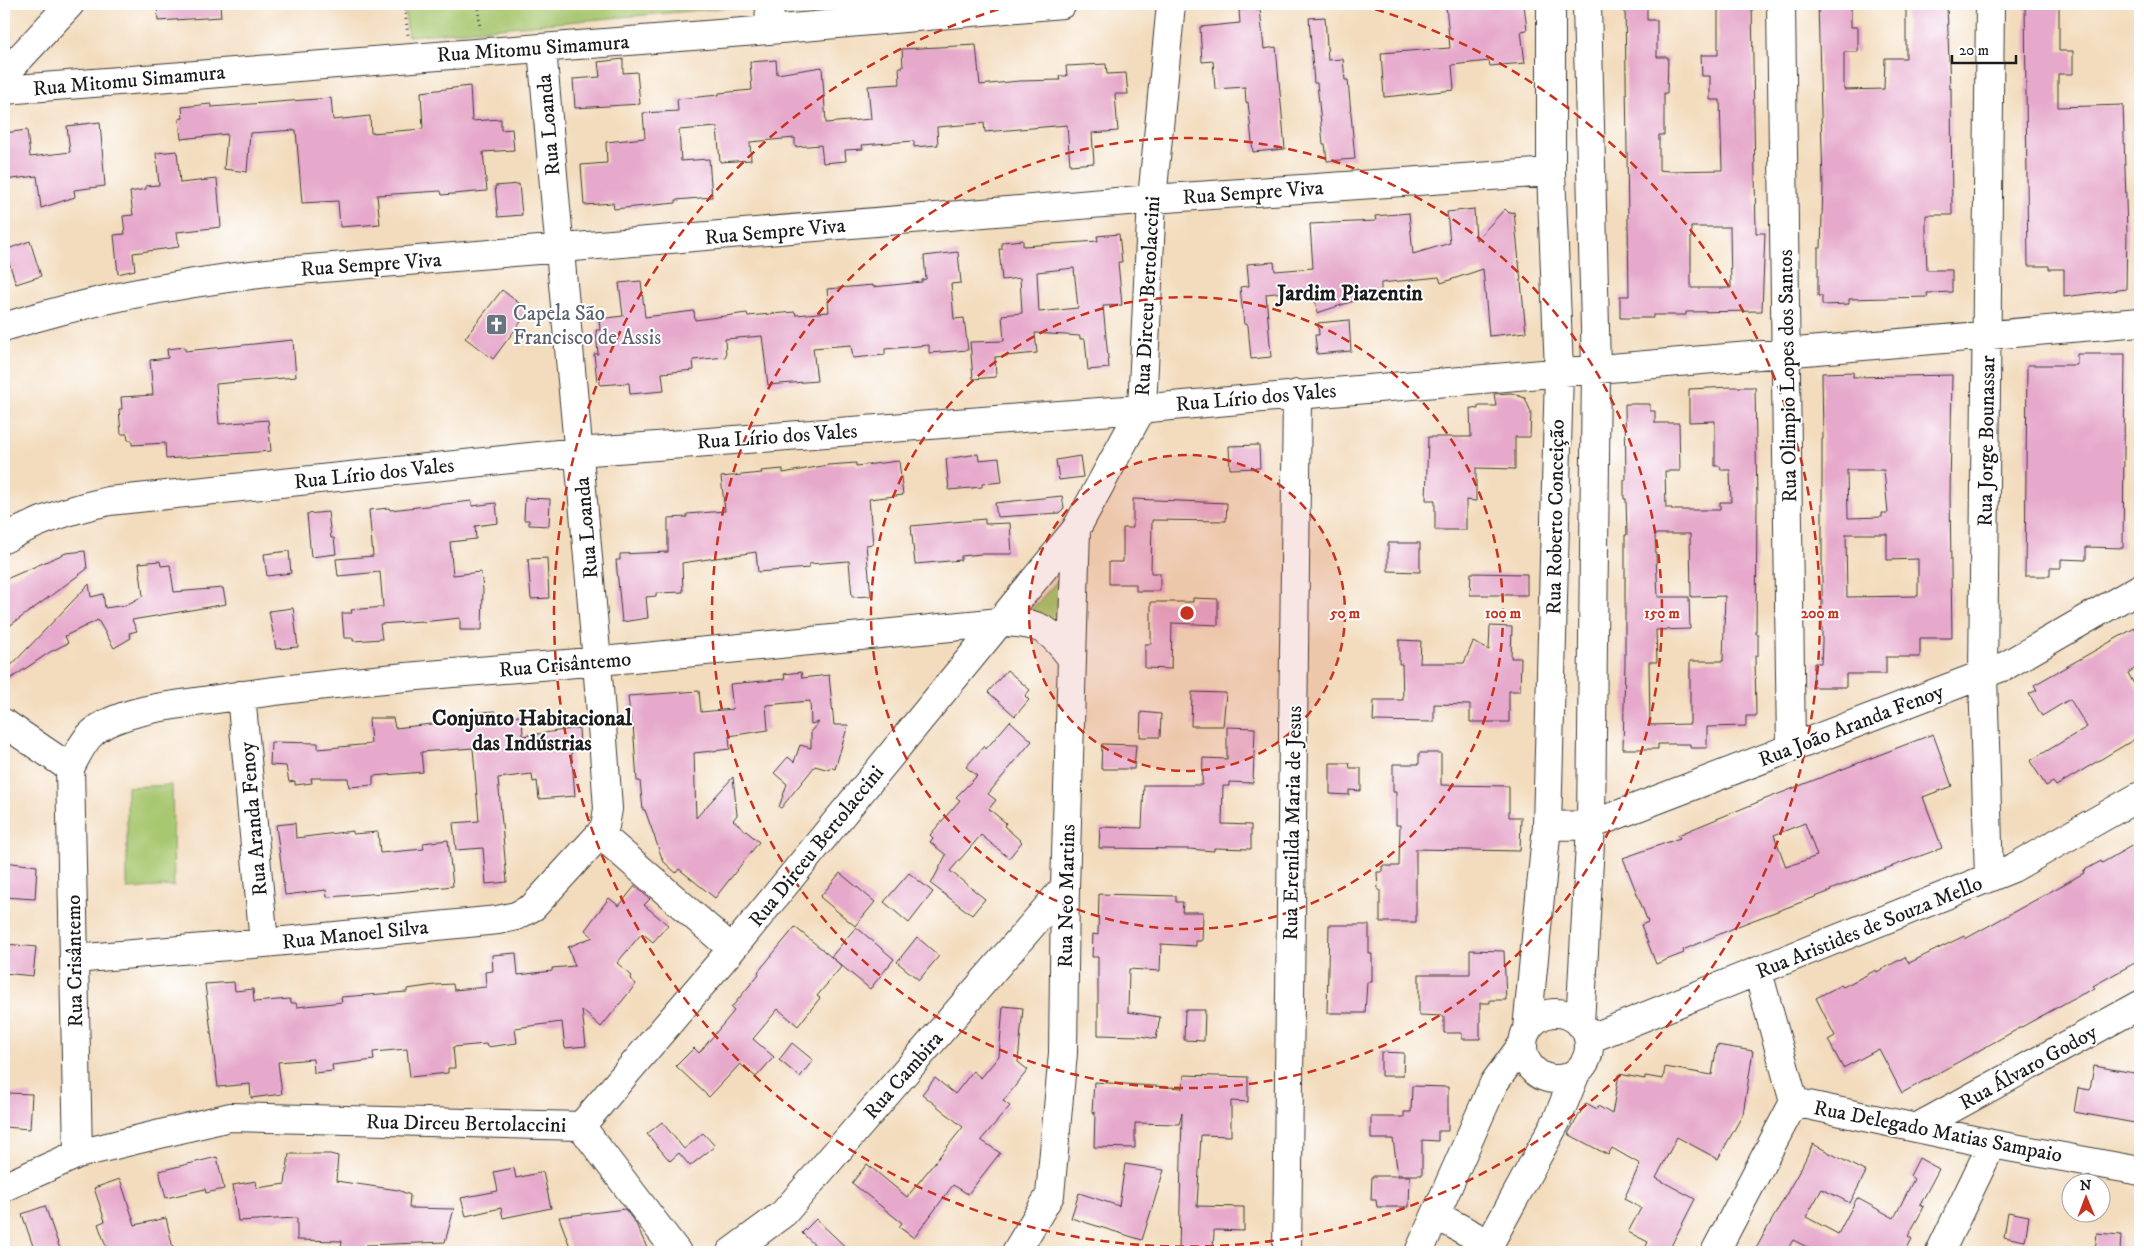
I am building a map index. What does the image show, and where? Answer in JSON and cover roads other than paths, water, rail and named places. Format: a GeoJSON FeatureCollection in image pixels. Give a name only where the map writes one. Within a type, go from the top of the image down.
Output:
{"type":"FeatureCollection","features":[{"type":"Feature","properties":{"kind":"street"},"geometry":{"type":"LineString","coordinates":[[4,75],[70,4]]}},
{"type":"Feature","properties":{"kind":"street","name":"Rua Mitomu Simamura"},"geometry":{"type":"LineString","coordinates":[[4,90],[542,48],[769,17],[1062,4]]}},
{"type":"Feature","properties":{"kind":"street","name":"Rua Dirceu Bertolaccini"},"geometry":{"type":"LineString","coordinates":[[4,1187],[78,1154],[230,1117],[581,1126],[732,949],[1076,529],[1142,408],[1152,199],[1171,4]]}},
{"type":"Feature","properties":{"kind":"street","name":"Rua Roberto Conceição"},"geometry":{"type":"LineString","coordinates":[[1524,1037],[1547,826],[1559,372],[1551,172],[1551,4]]}},
{"type":"Feature","properties":{"kind":"street","name":"Rua Roberto Conceição"},"geometry":{"type":"LineString","coordinates":[[1585,1031],[1591,825],[1596,368],[1587,4]]}},
{"type":"Feature","properties":{"kind":"street","name":"Rua Olimpio Lopes dos Santos"},"geometry":{"type":"LineString","coordinates":[[1782,4],[1791,748]]}},
{"type":"Feature","properties":{"kind":"street","name":"Rua Jorge Bounassar"},"geometry":{"type":"LineString","coordinates":[[1989,878],[1983,675],[1990,4]]}},
{"type":"Feature","properties":{"kind":"street","name":"Rua Loanda"},"geometry":{"type":"LineString","coordinates":[[542,48],[598,662],[608,809],[608,817],[600,834]]}},
{"type":"Feature","properties":{"kind":"street","name":"Rua Sempre Viva"},"geometry":{"type":"LineString","coordinates":[[4,328],[120,296],[231,277],[1152,199],[1551,172]]}},
{"type":"Feature","properties":{"kind":"street","name":"Rua Lírio dos Vales"},"geometry":{"type":"LineString","coordinates":[[4,539],[42,519],[74,508],[109,500],[578,452],[1142,408],[2140,322]]}},
{"type":"Feature","properties":{"kind":"street","name":"Rua Erenilda Maria de Jesus"},"geometry":{"type":"LineString","coordinates":[[1288,1252],[1297,394]]}},
{"type":"Feature","properties":{"kind":"street","name":"Rua Neo Martins"},"geometry":{"type":"LineString","coordinates":[[1016,1252],[1050,1195],[1063,1053],[1065,887],[1076,529]]}},
{"type":"Feature","properties":{"kind":"street","name":"Rua João Aranda Fenoy"},"geometry":{"type":"LineString","coordinates":[[1547,826],[1591,825],[1983,675],[2005,666],[2140,588]]}},
{"type":"Feature","properties":{"kind":"street","name":"Rua Crisântemo"},"geometry":{"type":"LineString","coordinates":[[78,1154],[70,768],[85,738],[112,720],[145,710],[364,679],[598,662],[1000,622],[1027,623],[1045,629],[1055,637],[1072,659]]}},
{"type":"Feature","properties":{"kind":"street","name":"Rua Aranda Fenoy"},"geometry":{"type":"LineString","coordinates":[[242,695],[264,943]]}},
{"type":"Feature","properties":{"kind":"street"},"geometry":{"type":"LineString","coordinates":[[4,723],[70,768]]}},
{"type":"Feature","properties":{"kind":"street","name":"Rua Aristides de Souza Mello"},"geometry":{"type":"LineString","coordinates":[[1585,1031],[1758,972],[2014,868],[2140,796]]}},
{"type":"Feature","properties":{"kind":"street"},"geometry":{"type":"LineString","coordinates":[[600,834],[732,949]]}},
{"type":"Feature","properties":{"kind":"street","name":"Rua Manoel Silva"},"geometry":{"type":"LineString","coordinates":[[74,959],[264,943],[498,920],[516,916],[533,907],[600,834]]}},
{"type":"Feature","properties":{"kind":"street","name":"Rua Cambira"},"geometry":{"type":"LineString","coordinates":[[731,1252],[784,1214],[1065,887]]}},
{"type":"Feature","properties":{"kind":"street"},"geometry":{"type":"LineString","coordinates":[[1715,1252],[1794,1102],[1758,972]]}},
{"type":"Feature","properties":{"kind":"street","name":"Rua Álvaro Godoy"},"geometry":{"type":"LineString","coordinates":[[1916,1128],[2140,1006]]}},
{"type":"Feature","properties":{"kind":"street"},"geometry":{"type":"LineString","coordinates":[[1420,1252],[1436,1215],[1494,1083],[1535,1020],[1549,1013],[1565,1013],[1585,1031],[1588,1058],[1576,1073],[1557,1120],[1487,1248],[1436,1215]]}},
{"type":"Feature","properties":{"kind":"street"},"geometry":{"type":"LineString","coordinates":[[1524,1037],[1523,1055],[1528,1065],[1540,1076],[1556,1080],[1576,1073]]}},
{"type":"Feature","properties":{"kind":"street","name":"Rua Delegado Matias Sampaio"},"geometry":{"type":"LineString","coordinates":[[1794,1102],[1992,1144],[2140,1171]]}},
{"type":"Feature","properties":{"kind":"street"},"geometry":{"type":"LineString","coordinates":[[581,1126],[677,1252]]}},
{"type":"Feature","properties":{"kind":"street"},"geometry":{"type":"LineString","coordinates":[[1940,1252],[1992,1144]]}},
{"type":"Feature","properties":{"kind":"place","name":"Capela São Francisco de Assis"},"geometry":{"type":"Point","coordinates":[497,325]}},
{"type":"Feature","properties":{"kind":"district","name":"Jardim Piazentin"},"geometry":{"type":"Point","coordinates":[1350,292]}},
{"type":"Feature","properties":{"kind":"district","name":"Conjunto Habitacional das Indústrias"},"geometry":{"type":"Point","coordinates":[532,730]}}]}
